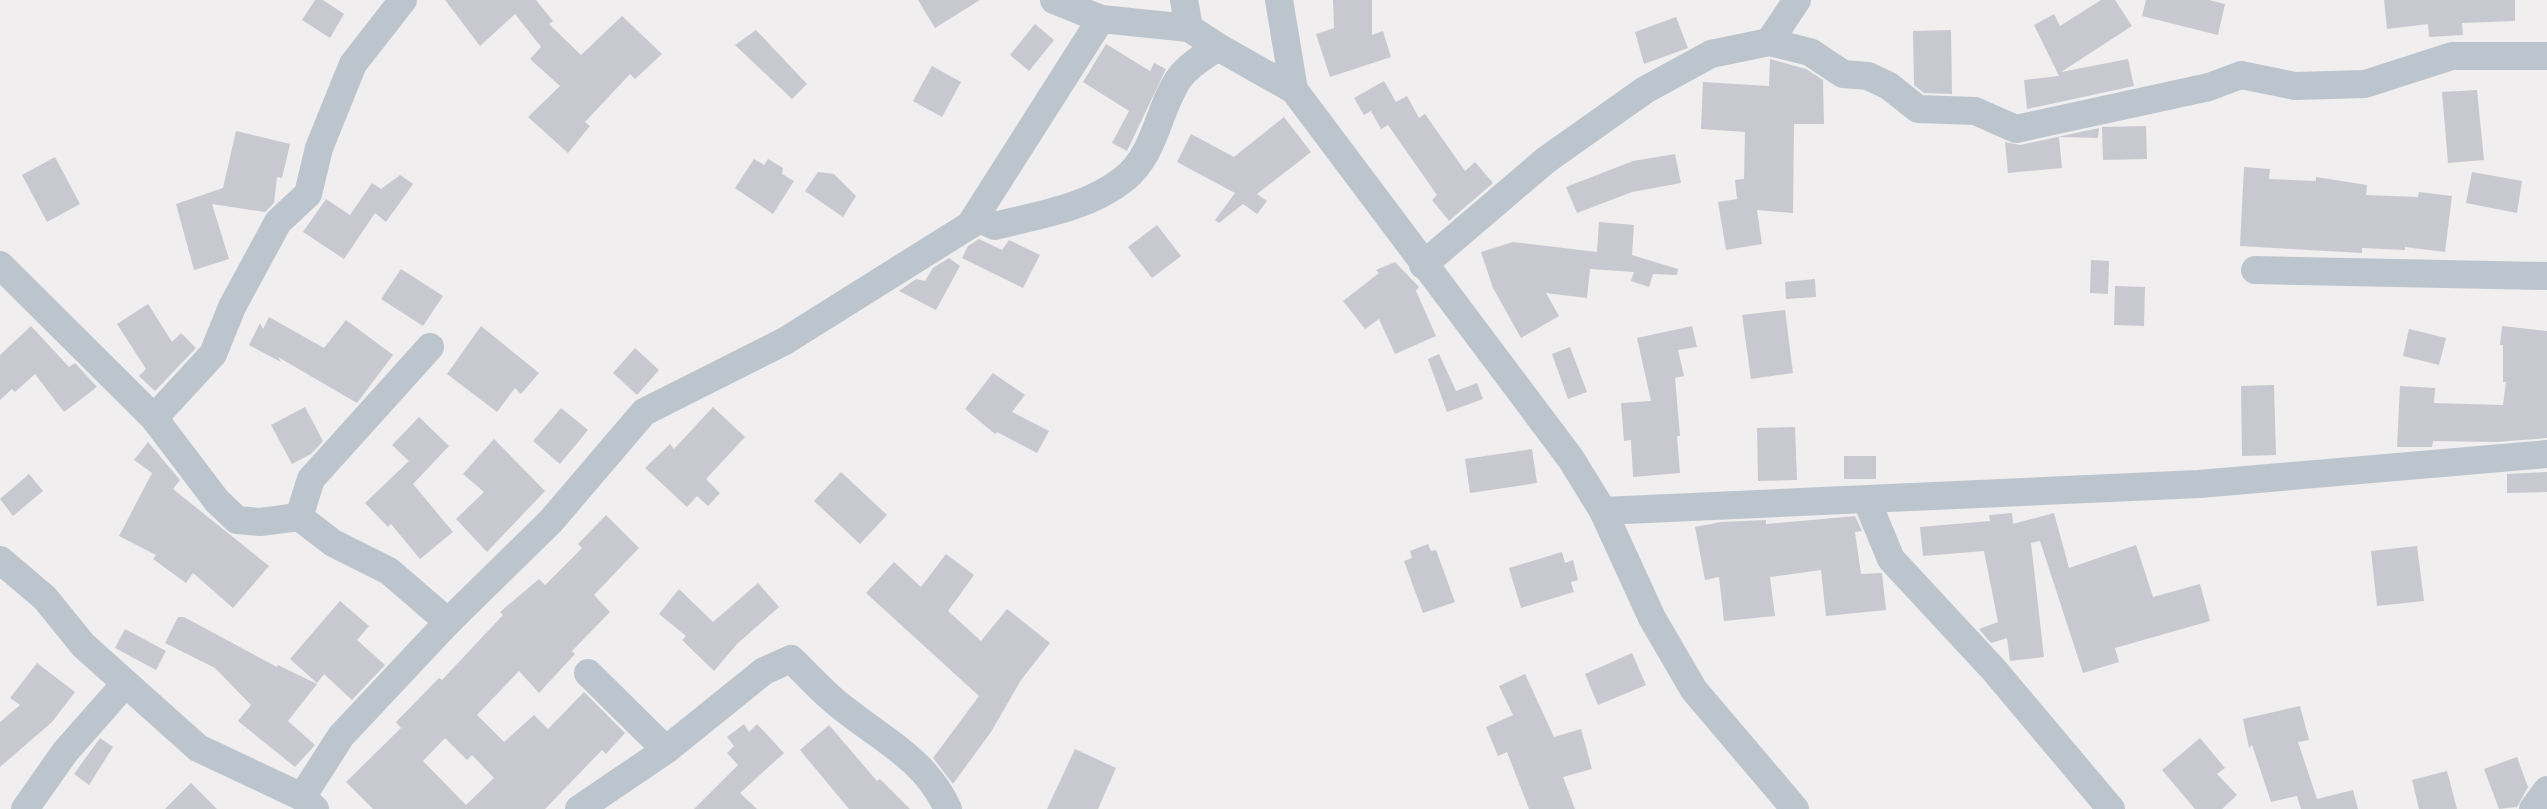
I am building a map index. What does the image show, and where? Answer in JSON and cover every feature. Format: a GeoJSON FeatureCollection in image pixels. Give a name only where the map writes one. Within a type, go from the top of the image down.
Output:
{"type":"FeatureCollection","features":[{"type":"Feature","properties":{"kind":"street"},"geometry":{"type":"LineString","coordinates":[[154,418],[213,354],[232,307],[278,222],[308,194],[319,148],[353,64],[403,0]]}},
{"type":"Feature","properties":{"kind":"street"},"geometry":{"type":"LineString","coordinates":[[1054,0],[1101,19],[1189,28],[1294,90],[1423,265],[1571,458],[1604,510],[1652,618],[1694,690],[1795,809]]}},
{"type":"Feature","properties":{"kind":"street"},"geometry":{"type":"LineString","coordinates":[[1184,0],[1189,28]]}},
{"type":"Feature","properties":{"kind":"street"},"geometry":{"type":"LineString","coordinates":[[1279,0],[1294,90]]}},
{"type":"Feature","properties":{"kind":"street"},"geometry":{"type":"LineString","coordinates":[[1769,42],[1797,0]]}},
{"type":"Feature","properties":{"kind":"street"},"geometry":{"type":"LineString","coordinates":[[970,225],[1101,19]]}},
{"type":"Feature","properties":{"kind":"street"},"geometry":{"type":"LineString","coordinates":[[1423,265],[1546,160],[1645,90],[1711,54],[1769,42],[1810,52],[1843,74],[1868,76],[1889,86],[1918,109],[1975,111],[2016,129],[2209,87],[2242,75],[2295,86],[2365,84],[2452,56],[2547,56]]}},
{"type":"Feature","properties":{"kind":"street"},"geometry":{"type":"LineString","coordinates":[[0,560],[46,598],[83,645],[198,748],[309,803],[341,736],[448,622],[551,521],[644,412],[785,341],[978,218],[995,226],[1049,212],[1091,200],[1126,179],[1141,160],[1180,78],[1218,47]]}},
{"type":"Feature","properties":{"kind":"street"},"geometry":{"type":"LineString","coordinates":[[0,265],[154,418],[217,501],[237,520],[260,522],[299,517],[333,543],[389,571],[448,622]]}},
{"type":"Feature","properties":{"kind":"street"},"geometry":{"type":"LineString","coordinates":[[2255,270],[2547,276]]}},
{"type":"Feature","properties":{"kind":"street"},"geometry":{"type":"LineString","coordinates":[[299,517],[311,479],[430,347]]}},
{"type":"Feature","properties":{"kind":"street"},"geometry":{"type":"LineString","coordinates":[[1604,510],[1867,501],[2199,484],[2547,454]]}},
{"type":"Feature","properties":{"kind":"street"},"geometry":{"type":"LineString","coordinates":[[1867,501],[1891,559],[1994,670],[2111,809]]}},
{"type":"Feature","properties":{"kind":"street"},"geometry":{"type":"LineString","coordinates":[[579,809],[666,750],[764,671],[791,659],[842,708],[897,745],[941,794],[948,809]]}},
{"type":"Feature","properties":{"kind":"street"},"geometry":{"type":"LineString","coordinates":[[588,673],[666,750]]}},
{"type":"Feature","properties":{"kind":"street"},"geometry":{"type":"LineString","coordinates":[[25,809],[65,752],[125,684]]}},
{"type":"Feature","properties":{"kind":"street"},"geometry":{"type":"LineString","coordinates":[[2533,809],[2547,790]]}},
{"type":"Feature","properties":{"kind":"building"},"geometry":{"type":"Polygon","coordinates":[[[315,0],[323,0],[344,14],[330,38],[302,20],[315,0]]]}},
{"type":"Feature","properties":{"kind":"building"},"geometry":{"type":"Polygon","coordinates":[[[445,0],[536,0],[553,21],[549,24],[581,55],[622,16],[662,54],[635,79],[630,74],[585,122],[590,126],[568,153],[528,117],[560,86],[530,59],[541,47],[515,14],[480,46],[445,0]]]}},
{"type":"Feature","properties":{"kind":"building"},"geometry":{"type":"Polygon","coordinates":[[[918,0],[980,0],[935,28],[918,0]]]}},
{"type":"Feature","properties":{"kind":"building"},"geometry":{"type":"Polygon","coordinates":[[[1333,0],[1372,0],[1372,35],[1383,31],[1391,57],[1330,77],[1316,34],[1334,28],[1333,0]]]}},
{"type":"Feature","properties":{"kind":"building"},"geometry":{"type":"Polygon","coordinates":[[[2101,0],[2115,0],[2132,26],[2061,72],[2128,59],[2134,86],[2027,109],[2024,80],[2059,76],[2034,25],[2054,14],[2060,26],[2101,0]]]}},
{"type":"Feature","properties":{"kind":"building"},"geometry":{"type":"Polygon","coordinates":[[[2146,0],[2209,0],[2225,4],[2218,35],[2142,16],[2146,0]]]}},
{"type":"Feature","properties":{"kind":"building"},"geometry":{"type":"Polygon","coordinates":[[[2384,0],[2515,0],[2515,21],[2462,23],[2463,35],[2429,37],[2428,24],[2387,29],[2384,0]]]}},
{"type":"Feature","properties":{"kind":"building"},"geometry":{"type":"Polygon","coordinates":[[[1676,17],[1688,48],[1644,64],[1635,32],[1676,17]]]}},
{"type":"Feature","properties":{"kind":"building"},"geometry":{"type":"Polygon","coordinates":[[[1035,24],[1054,40],[1029,71],[1010,55],[1035,24]]]}},
{"type":"Feature","properties":{"kind":"building"},"geometry":{"type":"Polygon","coordinates":[[[756,30],[807,84],[792,99],[735,45],[756,30]]]}},
{"type":"Feature","properties":{"kind":"building"},"geometry":{"type":"Polygon","coordinates":[[[1951,30],[1952,94],[1924,93],[1914,85],[1913,31],[1951,30]]]}},
{"type":"Feature","properties":{"kind":"building"},"geometry":{"type":"Polygon","coordinates":[[[1106,44],[1150,71],[1154,63],[1166,69],[1127,151],[1112,143],[1129,111],[1083,82],[1106,44]]]}},
{"type":"Feature","properties":{"kind":"building"},"geometry":{"type":"Polygon","coordinates":[[[1770,59],[1806,69],[1823,80],[1824,124],[1794,124],[1793,213],[1757,210],[1762,244],[1726,250],[1718,202],[1737,199],[1735,180],[1744,179],[1745,132],[1701,129],[1703,82],[1769,86],[1770,59]]]}},
{"type":"Feature","properties":{"kind":"building"},"geometry":{"type":"Polygon","coordinates":[[[932,66],[961,82],[942,117],[913,101],[932,66]]]}},
{"type":"Feature","properties":{"kind":"building"},"geometry":{"type":"Polygon","coordinates":[[[1384,81],[1396,102],[1407,96],[1419,118],[1425,114],[1465,171],[1475,162],[1493,183],[1449,221],[1432,200],[1437,195],[1388,125],[1381,129],[1371,111],[1364,115],[1354,98],[1384,81]]]}},
{"type":"Feature","properties":{"kind":"building"},"geometry":{"type":"Polygon","coordinates":[[[2477,90],[2484,160],[2448,163],[2442,92],[2477,90]]]}},
{"type":"Feature","properties":{"kind":"building"},"geometry":{"type":"Polygon","coordinates":[[[1284,117],[1311,152],[1257,194],[1267,201],[1257,214],[1243,204],[1219,223],[1215,220],[1235,193],[1177,162],[1191,134],[1234,157],[1284,117]]]}},
{"type":"Feature","properties":{"kind":"building"},"geometry":{"type":"Polygon","coordinates":[[[2146,126],[2147,159],[2103,160],[2102,127],[2146,126]]]}},
{"type":"Feature","properties":{"kind":"building"},"geometry":{"type":"Polygon","coordinates":[[[2099,128],[2098,138],[2059,137],[2062,168],[2008,173],[2005,142],[2020,145],[2099,128]]]}},
{"type":"Feature","properties":{"kind":"building"},"geometry":{"type":"Polygon","coordinates":[[[236,131],[290,144],[282,178],[277,177],[274,203],[265,212],[212,204],[229,259],[194,270],[176,204],[223,188],[236,131]]]}},
{"type":"Feature","properties":{"kind":"building"},"geometry":{"type":"Polygon","coordinates":[[[1675,154],[1681,183],[1632,192],[1577,213],[1566,187],[1633,161],[1675,154]]]}},
{"type":"Feature","properties":{"kind":"building"},"geometry":{"type":"Polygon","coordinates":[[[55,157],[80,204],[47,222],[22,175],[55,157]]]}},
{"type":"Feature","properties":{"kind":"building"},"geometry":{"type":"Polygon","coordinates":[[[754,159],[764,165],[768,159],[783,168],[782,174],[794,181],[773,214],[735,188],[754,159]]]}},
{"type":"Feature","properties":{"kind":"building"},"geometry":{"type":"Polygon","coordinates":[[[2244,167],[2270,169],[2269,179],[2316,181],[2316,177],[2367,185],[2366,195],[2418,197],[2419,192],[2452,196],[2445,252],[2405,247],[2405,250],[2362,248],[2362,253],[2240,246],[2244,167]]]}},
{"type":"Feature","properties":{"kind":"building"},"geometry":{"type":"Polygon","coordinates":[[[818,172],[834,174],[856,196],[843,217],[805,191],[818,172]]]}},
{"type":"Feature","properties":{"kind":"building"},"geometry":{"type":"Polygon","coordinates":[[[2472,172],[2522,181],[2517,213],[2466,203],[2472,172]]]}},
{"type":"Feature","properties":{"kind":"building"},"geometry":{"type":"Polygon","coordinates":[[[400,175],[413,184],[386,222],[375,213],[344,259],[303,232],[326,199],[350,215],[372,183],[381,189],[400,175]]]}},
{"type":"Feature","properties":{"kind":"building"},"geometry":{"type":"Polygon","coordinates":[[[1599,222],[1634,225],[1632,255],[1678,269],[1677,275],[1653,274],[1649,287],[1631,281],[1634,272],[1590,269],[1587,298],[1546,293],[1559,316],[1521,338],[1493,288],[1481,252],[1513,242],[1597,252],[1599,222]]]}},
{"type":"Feature","properties":{"kind":"building"},"geometry":{"type":"Polygon","coordinates":[[[1157,225],[1181,256],[1152,278],[1128,247],[1157,225]]]}},
{"type":"Feature","properties":{"kind":"building"},"geometry":{"type":"Polygon","coordinates":[[[979,239],[1002,250],[1009,240],[1040,255],[1023,288],[962,258],[968,246],[979,239]]]}},
{"type":"Feature","properties":{"kind":"building"},"geometry":{"type":"Polygon","coordinates":[[[949,258],[960,266],[936,310],[899,291],[916,279],[925,281],[933,268],[949,258]]]}},
{"type":"Feature","properties":{"kind":"building"},"geometry":{"type":"Polygon","coordinates":[[[2091,260],[2109,261],[2108,294],[2090,293],[2091,260]]]}},
{"type":"Feature","properties":{"kind":"building"},"geometry":{"type":"Polygon","coordinates":[[[1395,262],[1419,287],[1416,291],[1436,336],[1395,354],[1379,319],[1365,329],[1343,301],[1379,273],[1376,270],[1395,262]]]}},
{"type":"Feature","properties":{"kind":"building"},"geometry":{"type":"Polygon","coordinates":[[[401,269],[443,296],[423,326],[381,299],[401,269]]]}},
{"type":"Feature","properties":{"kind":"building"},"geometry":{"type":"Polygon","coordinates":[[[1815,279],[1816,297],[1786,299],[1785,282],[1815,279]]]}},
{"type":"Feature","properties":{"kind":"building"},"geometry":{"type":"Polygon","coordinates":[[[2115,286],[2145,287],[2144,326],[2114,325],[2115,286]]]}},
{"type":"Feature","properties":{"kind":"building"},"geometry":{"type":"Polygon","coordinates":[[[148,304],[172,342],[181,333],[196,348],[155,391],[139,376],[146,369],[117,324],[148,304]]]}},
{"type":"Feature","properties":{"kind":"building"},"geometry":{"type":"Polygon","coordinates":[[[1785,310],[1793,373],[1751,379],[1742,315],[1785,310]]]}},
{"type":"Feature","properties":{"kind":"building"},"geometry":{"type":"Polygon","coordinates":[[[269,317],[324,348],[346,320],[393,355],[357,403],[278,357],[281,362],[249,345],[260,323],[263,329],[269,317]]]}},
{"type":"Feature","properties":{"kind":"building"},"geometry":{"type":"Polygon","coordinates":[[[31,326],[69,367],[75,363],[97,387],[64,412],[35,374],[15,392],[12,389],[0,400],[0,355],[31,326]]]}},
{"type":"Feature","properties":{"kind":"building"},"geometry":{"type":"Polygon","coordinates":[[[481,326],[539,373],[521,394],[515,388],[497,412],[447,374],[481,326]]]}},
{"type":"Feature","properties":{"kind":"building"},"geometry":{"type":"Polygon","coordinates":[[[1692,326],[1697,347],[1678,350],[1684,376],[1675,378],[1680,473],[1633,477],[1631,440],[1624,441],[1621,403],[1651,401],[1637,338],[1692,326]]]}},
{"type":"Feature","properties":{"kind":"building"},"geometry":{"type":"Polygon","coordinates":[[[2502,326],[2547,331],[2547,438],[2496,442],[2433,441],[2432,447],[2397,447],[2400,386],[2435,388],[2434,403],[2503,405],[2506,382],[2503,382],[2503,345],[2500,345],[2502,326]]]}},
{"type":"Feature","properties":{"kind":"building"},"geometry":{"type":"Polygon","coordinates":[[[2409,329],[2446,338],[2439,365],[2403,356],[2409,329]]]}},
{"type":"Feature","properties":{"kind":"building"},"geometry":{"type":"Polygon","coordinates":[[[1570,347],[1587,392],[1568,399],[1552,354],[1570,347]]]}},
{"type":"Feature","properties":{"kind":"building"},"geometry":{"type":"Polygon","coordinates":[[[635,348],[659,370],[637,395],[613,373],[635,348]]]}},
{"type":"Feature","properties":{"kind":"building"},"geometry":{"type":"Polygon","coordinates":[[[1439,354],[1456,391],[1477,383],[1483,399],[1447,412],[1428,359],[1439,354]]]}},
{"type":"Feature","properties":{"kind":"building"},"geometry":{"type":"Polygon","coordinates":[[[993,373],[1025,395],[1012,412],[1049,431],[1037,453],[997,432],[995,434],[965,409],[993,373]]]}},
{"type":"Feature","properties":{"kind":"building"},"geometry":{"type":"Polygon","coordinates":[[[2274,385],[2276,455],[2242,456],[2241,386],[2274,385]]]}},
{"type":"Feature","properties":{"kind":"building"},"geometry":{"type":"Polygon","coordinates":[[[305,407],[323,441],[311,454],[292,464],[271,425],[305,407]]]}},
{"type":"Feature","properties":{"kind":"building"},"geometry":{"type":"Polygon","coordinates":[[[713,407],[745,437],[706,479],[720,493],[708,506],[697,496],[687,507],[645,468],[670,444],[674,449],[713,407]]]}},
{"type":"Feature","properties":{"kind":"building"},"geometry":{"type":"Polygon","coordinates":[[[561,408],[588,430],[560,464],[533,441],[561,408]]]}},
{"type":"Feature","properties":{"kind":"building"},"geometry":{"type":"Polygon","coordinates":[[[419,417],[449,446],[413,484],[453,532],[420,559],[391,524],[388,527],[365,503],[409,461],[392,445],[419,417]]]}},
{"type":"Feature","properties":{"kind":"building"},"geometry":{"type":"Polygon","coordinates":[[[1795,427],[1797,480],[1758,481],[1757,428],[1795,427]]]}},
{"type":"Feature","properties":{"kind":"building"},"geometry":{"type":"Polygon","coordinates":[[[494,439],[545,491],[487,552],[456,519],[484,492],[463,474],[494,439]]]}},
{"type":"Feature","properties":{"kind":"building"},"geometry":{"type":"Polygon","coordinates":[[[148,442],[180,480],[173,489],[269,566],[233,608],[193,573],[186,583],[153,559],[156,555],[119,536],[152,473],[134,460],[148,442]]]}},
{"type":"Feature","properties":{"kind":"building"},"geometry":{"type":"Polygon","coordinates":[[[1532,449],[1537,483],[1470,493],[1465,459],[1532,449]]]}},
{"type":"Feature","properties":{"kind":"building"},"geometry":{"type":"Polygon","coordinates":[[[1844,456],[1876,456],[1876,479],[1844,479],[1844,456]]]}},
{"type":"Feature","properties":{"kind":"building"},"geometry":{"type":"Polygon","coordinates":[[[841,472],[887,515],[860,544],[814,501],[841,472]]]}},
{"type":"Feature","properties":{"kind":"building"},"geometry":{"type":"Polygon","coordinates":[[[2547,472],[2547,492],[2507,493],[2507,474],[2547,472]]]}},
{"type":"Feature","properties":{"kind":"building"},"geometry":{"type":"Polygon","coordinates":[[[29,474],[43,491],[13,516],[0,499],[29,474]]]}},
{"type":"Feature","properties":{"kind":"building"},"geometry":{"type":"Polygon","coordinates":[[[2012,513],[2013,524],[2054,513],[2069,568],[2136,545],[2153,597],[2200,584],[2210,621],[2115,648],[2119,662],[2083,673],[2040,541],[2031,543],[2044,657],[2010,661],[2007,638],[1991,643],[1979,629],[1998,622],[1984,551],[1923,556],[1920,527],[1990,521],[1989,515],[2012,513]]]}},
{"type":"Feature","properties":{"kind":"building"},"geometry":{"type":"Polygon","coordinates":[[[606,515],[639,548],[594,595],[610,612],[572,651],[575,654],[539,693],[519,671],[477,715],[504,742],[534,715],[548,729],[584,692],[625,733],[606,754],[602,750],[545,809],[373,809],[346,782],[401,728],[396,722],[439,678],[442,680],[503,615],[500,612],[539,579],[545,585],[582,548],[578,544],[606,515]],[[445,738],[423,761],[466,805],[494,778],[472,755],[467,760],[445,738]]]}},
{"type":"Feature","properties":{"kind":"building"},"geometry":{"type":"Polygon","coordinates":[[[1855,516],[1862,531],[1855,532],[1861,574],[1882,573],[1886,610],[1826,616],[1821,570],[1770,577],[1775,616],[1724,621],[1719,577],[1705,580],[1695,527],[1721,522],[1766,520],[1766,524],[1855,516]]]}},
{"type":"Feature","properties":{"kind":"building"},"geometry":{"type":"Polygon","coordinates":[[[1428,544],[1431,551],[1436,550],[1455,602],[1423,613],[1404,561],[1412,558],[1410,551],[1428,544]]]}},
{"type":"Feature","properties":{"kind":"building"},"geometry":{"type":"Polygon","coordinates":[[[2417,546],[2424,601],[2377,606],[2371,551],[2417,546]]]}},
{"type":"Feature","properties":{"kind":"building"},"geometry":{"type":"Polygon","coordinates":[[[1562,552],[1565,563],[1573,560],[1578,580],[1571,582],[1574,592],[1521,608],[1509,568],[1562,552]]]}},
{"type":"Feature","properties":{"kind":"building"},"geometry":{"type":"Polygon","coordinates":[[[946,554],[974,575],[948,611],[981,641],[1007,609],[1050,643],[1021,680],[991,732],[953,784],[933,758],[979,696],[866,593],[894,562],[921,587],[946,554]]]}},
{"type":"Feature","properties":{"kind":"building"},"geometry":{"type":"Polygon","coordinates":[[[758,583],[779,607],[737,644],[714,671],[682,640],[686,636],[659,614],[679,589],[713,622],[758,583]]]}},
{"type":"Feature","properties":{"kind":"building"},"geometry":{"type":"Polygon","coordinates":[[[340,601],[369,626],[357,640],[385,665],[352,700],[324,674],[317,683],[290,659],[340,601]]]}},
{"type":"Feature","properties":{"kind":"building"},"geometry":{"type":"Polygon","coordinates":[[[178,617],[184,617],[277,667],[278,665],[317,684],[288,721],[315,745],[295,767],[238,721],[251,705],[215,668],[165,643],[178,617]]]}},
{"type":"Feature","properties":{"kind":"building"},"geometry":{"type":"Polygon","coordinates":[[[125,629],[166,651],[156,670],[115,648],[125,629]]]}},
{"type":"Feature","properties":{"kind":"building"},"geometry":{"type":"Polygon","coordinates":[[[1632,653],[1646,685],[1598,705],[1585,674],[1632,653]]]}},
{"type":"Feature","properties":{"kind":"building"},"geometry":{"type":"Polygon","coordinates":[[[37,663],[75,692],[52,722],[0,767],[0,722],[20,705],[10,698],[37,663]]]}},
{"type":"Feature","properties":{"kind":"building"},"geometry":{"type":"Polygon","coordinates":[[[1525,674],[1554,737],[1581,729],[1592,769],[1563,777],[1575,809],[1529,809],[1507,752],[1498,756],[1486,727],[1513,715],[1499,686],[1525,674]]]}},
{"type":"Feature","properties":{"kind":"building"},"geometry":{"type":"Polygon","coordinates":[[[2300,706],[2309,740],[2298,742],[2317,799],[2353,790],[2358,809],[2301,809],[2297,796],[2271,802],[2252,745],[2249,748],[2243,719],[2300,706]]]}},
{"type":"Feature","properties":{"kind":"building"},"geometry":{"type":"Polygon","coordinates":[[[744,724],[749,732],[757,724],[784,753],[740,793],[757,809],[694,809],[738,765],[727,753],[734,746],[727,737],[744,724]]]}},
{"type":"Feature","properties":{"kind":"building"},"geometry":{"type":"Polygon","coordinates":[[[829,725],[877,781],[880,779],[910,809],[849,809],[800,750],[829,725]]]}},
{"type":"Feature","properties":{"kind":"building"},"geometry":{"type":"Polygon","coordinates":[[[100,738],[113,747],[89,785],[74,774],[100,738]]]}},
{"type":"Feature","properties":{"kind":"building"},"geometry":{"type":"Polygon","coordinates":[[[2200,738],[2225,768],[2217,774],[2237,795],[2222,809],[2195,809],[2162,770],[2200,738]]]}},
{"type":"Feature","properties":{"kind":"building"},"geometry":{"type":"Polygon","coordinates":[[[1075,749],[1116,768],[1098,809],[1047,809],[1075,749]]]}},
{"type":"Feature","properties":{"kind":"building"},"geometry":{"type":"Polygon","coordinates":[[[2517,757],[2528,787],[2517,807],[2499,809],[2484,769],[2517,757]]]}},
{"type":"Feature","properties":{"kind":"building"},"geometry":{"type":"Polygon","coordinates":[[[2447,771],[2457,809],[2419,809],[2412,780],[2447,771]]]}},
{"type":"Feature","properties":{"kind":"building"},"geometry":{"type":"Polygon","coordinates":[[[191,783],[217,809],[165,809],[191,783]]]}}]}
